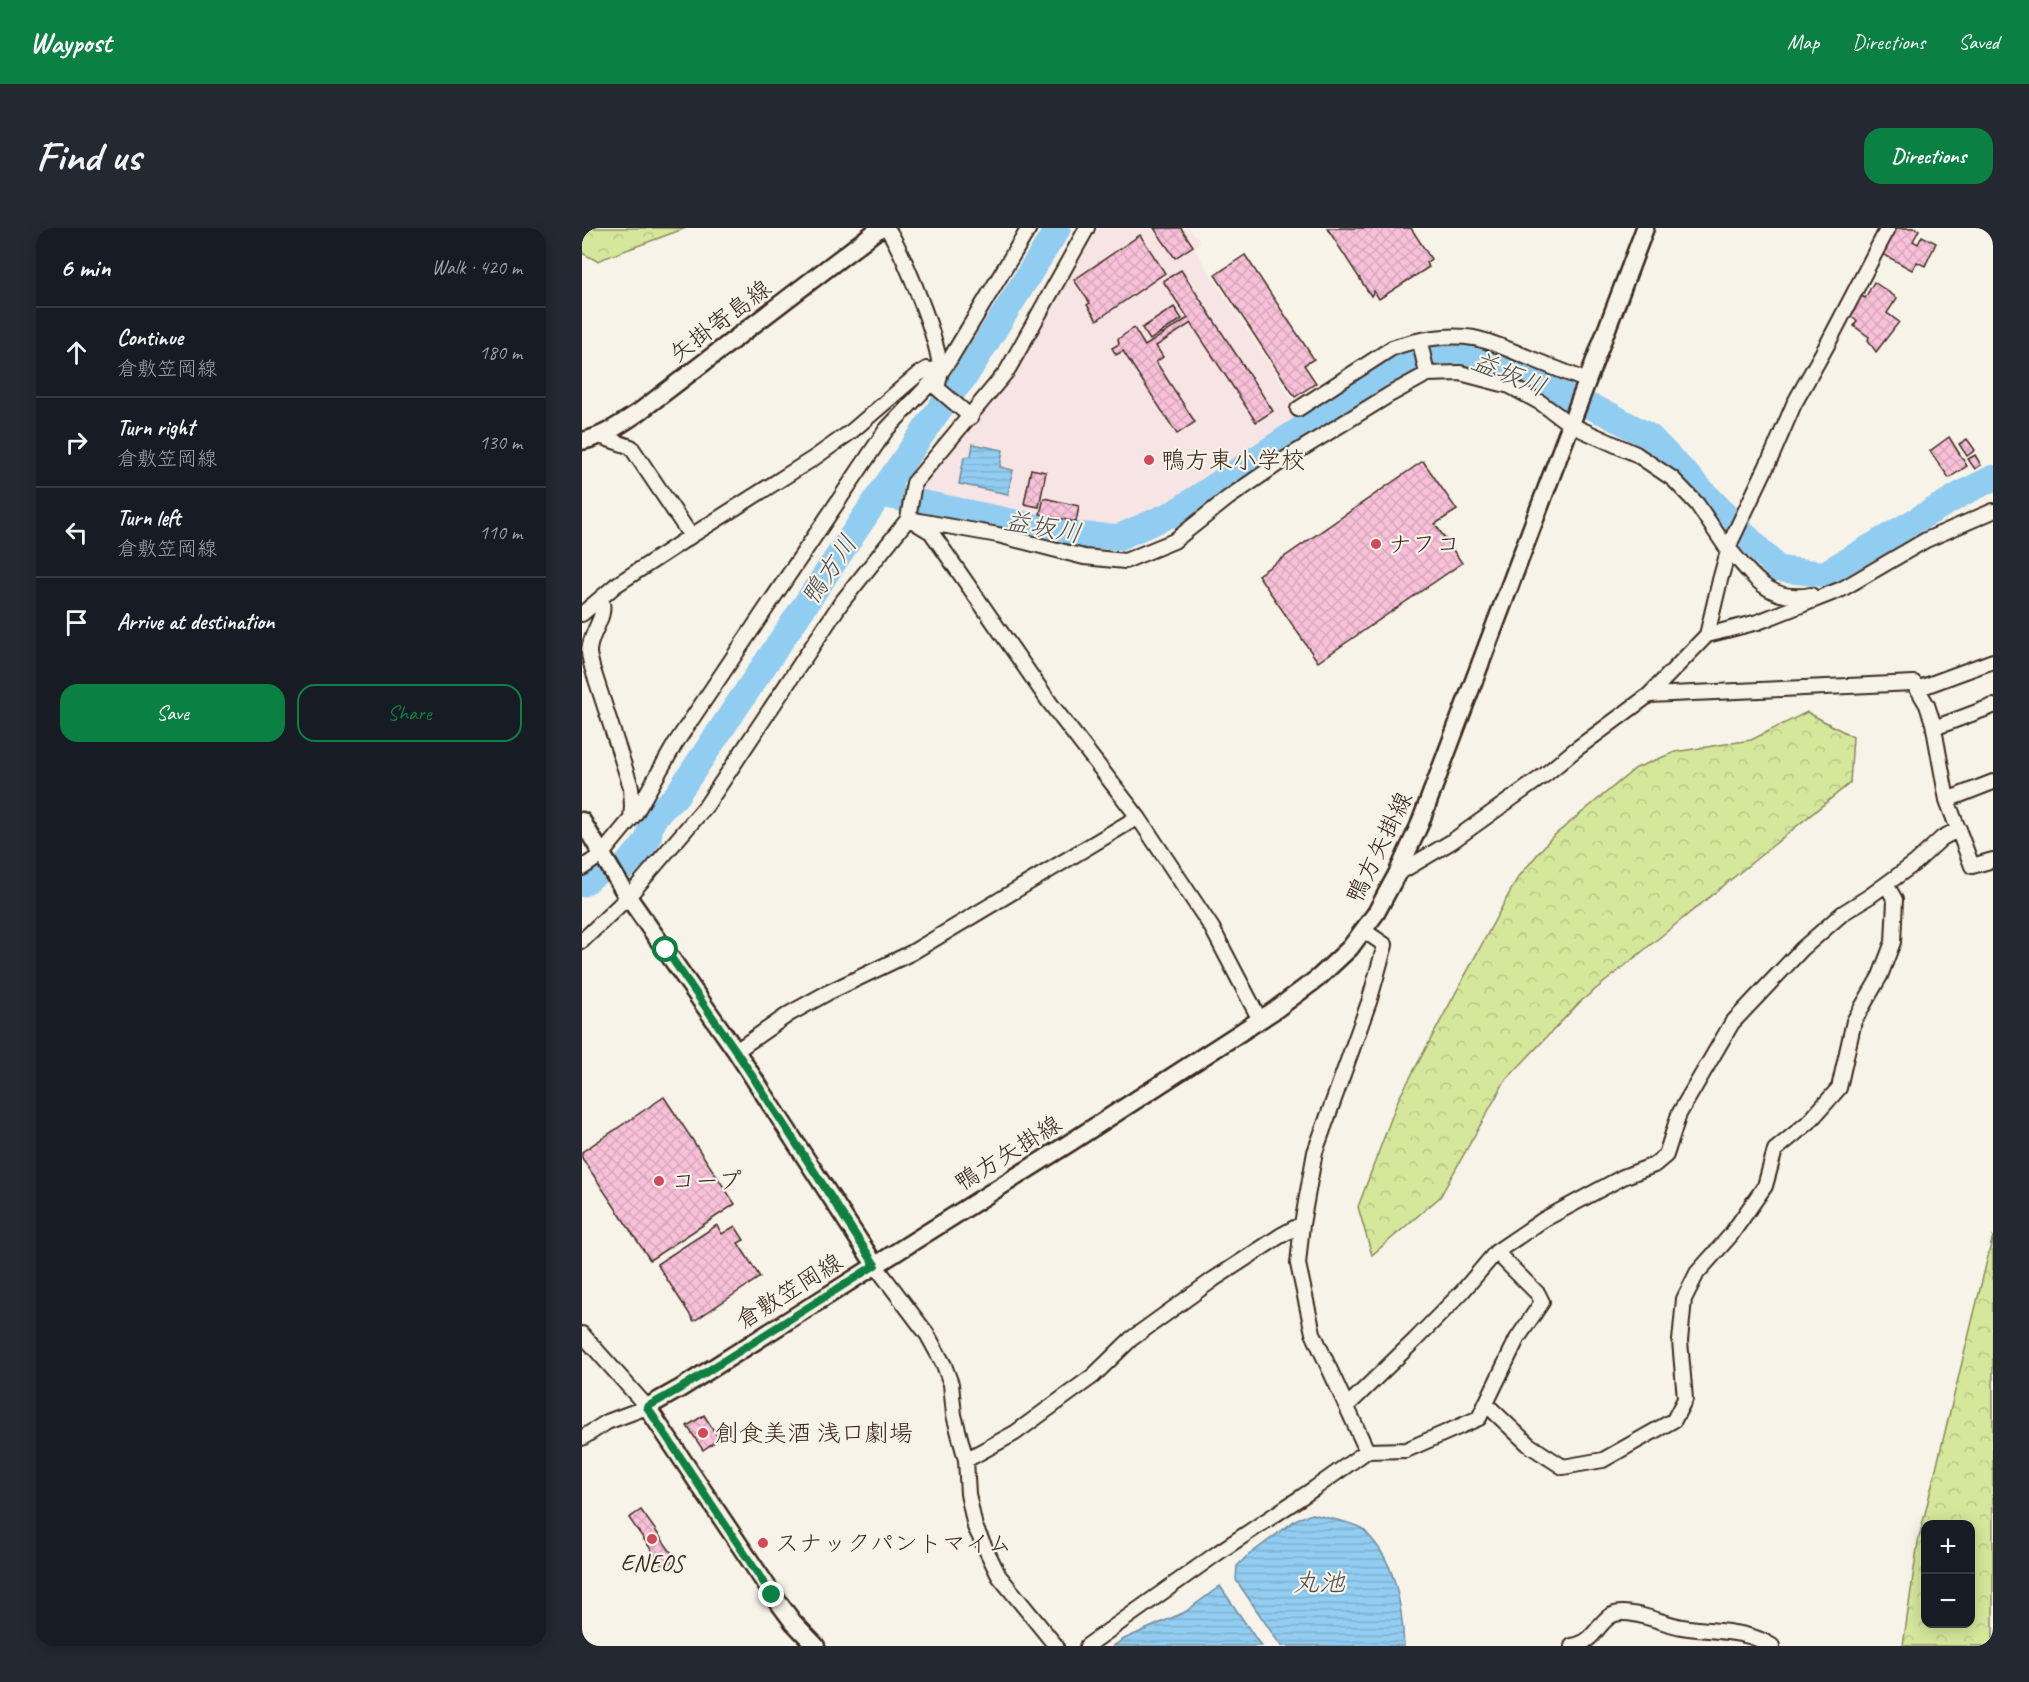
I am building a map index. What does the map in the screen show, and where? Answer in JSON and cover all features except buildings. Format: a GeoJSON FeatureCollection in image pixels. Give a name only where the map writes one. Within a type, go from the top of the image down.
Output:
{"type":"FeatureCollection","features":[{"type":"Feature","properties":{"kind":"main road","name":"矢掛寄島線"},"geometry":{"type":"LineString","coordinates":[[582,441],[614,429],[639,412],[880,228]]}},
{"type":"Feature","properties":{"kind":"main road","name":"鴨方矢掛線"},"geometry":{"type":"LineString","coordinates":[[875,1265],[1260,1020],[1318,978],[1350,948],[1376,913],[1419,826],[1645,228]]}},
{"type":"Feature","properties":{"kind":"main road","name":"倉敷笠岡線"},"geometry":{"type":"LineString","coordinates":[[582,821],[626,894],[736,1051],[875,1265],[681,1388],[647,1407]]}},
{"type":"Feature","properties":{"kind":"main road"},"geometry":{"type":"LineString","coordinates":[[647,1407],[772,1595],[816,1646]]}},
{"type":"Feature","properties":{"kind":"street"},"geometry":{"type":"LineString","coordinates":[[887,228],[913,280],[937,350],[941,372],[938,388],[967,414]]}},
{"type":"Feature","properties":{"kind":"street"},"geometry":{"type":"LineString","coordinates":[[582,868],[601,855],[631,819],[675,744],[886,430],[941,372],[1029,228]]}},
{"type":"Feature","properties":{"kind":"street"},"geometry":{"type":"LineString","coordinates":[[582,941],[706,806],[841,603],[908,518],[914,483],[967,414],[1007,371],[1087,228]]}},
{"type":"Feature","properties":{"kind":"street"},"geometry":{"type":"LineString","coordinates":[[1397,874],[1451,842],[1650,695],[1707,635],[1729,546],[1794,404],[1888,228]]}},
{"type":"Feature","properties":{"kind":"street"},"geometry":{"type":"LineString","coordinates":[[1298,409],[1392,348],[1434,337],[1474,338],[1498,345],[1586,387]]}},
{"type":"Feature","properties":{"kind":"street"},"geometry":{"type":"LineString","coordinates":[[1420,342],[1427,374]]}},
{"type":"Feature","properties":{"kind":"street"},"geometry":{"type":"LineString","coordinates":[[582,614],[616,585],[814,458],[885,405],[917,375],[927,369],[941,372]]}},
{"type":"Feature","properties":{"kind":"street"},"geometry":{"type":"LineString","coordinates":[[908,518],[998,535],[1084,557],[1125,561],[1174,541],[1228,498],[1282,461],[1427,374],[1460,373],[1510,386],[1572,422],[1636,454],[1673,479],[1696,504],[1759,584],[1777,594],[1797,598],[1842,588]]}},
{"type":"Feature","properties":{"kind":"street"},"geometry":{"type":"LineString","coordinates":[[599,436],[631,447],[691,536]]}},
{"type":"Feature","properties":{"kind":"street"},"geometry":{"type":"LineString","coordinates":[[1707,635],[1758,622],[1842,588],[1926,540],[1993,511]]}},
{"type":"Feature","properties":{"kind":"street"},"geometry":{"type":"LineString","coordinates":[[908,518],[931,532],[1050,703],[1138,817],[1212,928],[1260,1020]]}},
{"type":"Feature","properties":{"kind":"street"},"geometry":{"type":"LineString","coordinates":[[601,598],[603,612],[594,630],[589,651],[592,667],[631,787],[631,819]]}},
{"type":"Feature","properties":{"kind":"street"},"geometry":{"type":"LineString","coordinates":[[1917,689],[1993,661]]}},
{"type":"Feature","properties":{"kind":"street"},"geometry":{"type":"LineString","coordinates":[[1650,695],[1914,683],[1927,705],[1934,728],[1947,800],[1972,866],[1993,860]]}},
{"type":"Feature","properties":{"kind":"street"},"geometry":{"type":"LineString","coordinates":[[1934,728],[1993,706]]}},
{"type":"Feature","properties":{"kind":"street"},"geometry":{"type":"LineString","coordinates":[[1947,800],[1993,782]]}},
{"type":"Feature","properties":{"kind":"street"},"geometry":{"type":"LineString","coordinates":[[736,1051],[789,1014],[911,953],[1138,817]]}},
{"type":"Feature","properties":{"kind":"street"},"geometry":{"type":"LineString","coordinates":[[1347,1406],[1462,1292],[1496,1252],[1559,1211],[1623,1177],[1654,1166],[1666,1155],[1679,1114],[1731,1023],[1810,942],[1843,913],[1915,863],[1942,838],[1959,829]]}},
{"type":"Feature","properties":{"kind":"street"},"geometry":{"type":"LineString","coordinates":[[1486,1404],[1529,1445],[1563,1467],[1603,1460],[1674,1420],[1685,1399],[1680,1341],[1684,1299],[1697,1273],[1730,1236],[1766,1186],[1775,1150],[1809,1122],[1839,1088],[1854,1021],[1880,976],[1893,942],[1895,900],[1886,884]]}},
{"type":"Feature","properties":{"kind":"street"},"geometry":{"type":"LineString","coordinates":[[1363,930],[1385,945],[1369,1002],[1316,1152],[1302,1224],[1298,1264],[1313,1333],[1367,1451]]}},
{"type":"Feature","properties":{"kind":"street"},"geometry":{"type":"LineString","coordinates":[[966,1461],[1016,1433],[1093,1376],[1149,1326],[1214,1279],[1302,1224]]}},
{"type":"Feature","properties":{"kind":"street"},"geometry":{"type":"LineString","coordinates":[[1087,1646],[1367,1451],[1406,1450],[1479,1418],[1516,1339],[1542,1302],[1538,1294],[1496,1252]]}},
{"type":"Feature","properties":{"kind":"street"},"geometry":{"type":"LineString","coordinates":[[875,1265],[927,1334],[944,1365],[951,1384],[954,1415],[966,1461],[970,1512],[979,1537],[999,1576],[1056,1646]]}},
{"type":"Feature","properties":{"kind":"street"},"geometry":{"type":"LineString","coordinates":[[582,1334],[647,1407],[607,1422],[582,1438]]}},
{"type":"Feature","properties":{"kind":"street"},"geometry":{"type":"LineString","coordinates":[[1572,1646],[1589,1640],[1610,1616],[1617,1613],[1633,1614],[1682,1627],[1747,1635],[1772,1646]]}},
{"type":"Feature","properties":{"kind":"shaded area","name":"鴨方東小学校"},"geometry":{"type":"Polygon","coordinates":[[[1099,228],[1189,228],[1200,241],[1194,249],[1304,417],[1130,536],[1058,529],[921,492],[923,486],[979,420],[1010,378],[1099,228]]]}},
{"type":"Feature","properties":{"kind":"green space"},"geometry":{"type":"Polygon","coordinates":[[[582,228],[686,228],[597,261],[582,253],[582,228]]]}},
{"type":"Feature","properties":{"kind":"green space"},"geometry":{"type":"Polygon","coordinates":[[[1807,712],[1853,737],[1850,783],[1580,1002],[1505,1081],[1440,1197],[1372,1255],[1358,1207],[1398,1100],[1517,879],[1551,838],[1636,768],[1675,752],[1751,740],[1807,712]]]}},
{"type":"Feature","properties":{"kind":"green space"},"geometry":{"type":"Polygon","coordinates":[[[1993,1236],[1993,1646],[1903,1646],[1921,1530],[1921,1628],[1975,1628],[1975,1520],[1923,1520],[1993,1236]]]}},
{"type":"Feature","properties":{"kind":"water"},"geometry":{"type":"Polygon","coordinates":[[[973,444],[1003,450],[1000,467],[1013,470],[1008,494],[959,484],[964,457],[971,456],[973,444]]]}},
{"type":"Feature","properties":{"kind":"water","name":"丸池"},"geometry":{"type":"Polygon","coordinates":[[[1312,1514],[1361,1528],[1380,1549],[1392,1575],[1400,1603],[1404,1646],[1281,1646],[1236,1580],[1237,1566],[1297,1519],[1312,1514]]]}},
{"type":"Feature","properties":{"kind":"water"},"geometry":{"type":"Polygon","coordinates":[[[1220,1586],[1261,1646],[1113,1646],[1185,1612],[1220,1586]]]}},
{"type":"Feature","properties":{"kind":"waterway","name":"鴨方川"},"geometry":{"type":"LineString","coordinates":[[582,884],[603,868],[620,871],[642,848],[648,839],[656,815],[676,796],[880,494],[948,397],[964,378],[1058,228]]}},
{"type":"Feature","properties":{"kind":"waterway","name":"益坂川"},"geometry":{"type":"LineString","coordinates":[[880,494],[1075,535],[1119,537],[1174,513],[1393,368],[1415,359],[1455,353],[1483,361],[1610,415],[1650,437],[1778,569],[1824,574],[1993,478]]}},
{"type":"Feature","properties":{"kind":"place","name":"鴨方東小学校"},"geometry":{"type":"Point","coordinates":[1149,460]}},
{"type":"Feature","properties":{"kind":"place","name":"ナフコ"},"geometry":{"type":"Point","coordinates":[1376,544]}},
{"type":"Feature","properties":{"kind":"place","name":"コープ"},"geometry":{"type":"Point","coordinates":[659,1181]}},
{"type":"Feature","properties":{"kind":"place","name":"創食美酒 浅口劇場"},"geometry":{"type":"Point","coordinates":[703,1433]}},
{"type":"Feature","properties":{"kind":"place","name":"ENEOS"},"geometry":{"type":"Point","coordinates":[652,1539]}},
{"type":"Feature","properties":{"kind":"place","name":"スナックパントマイム"},"geometry":{"type":"Point","coordinates":[763,1543]}},
{"type":"Feature","properties":{"kind":"route"},"geometry":{"type":"LineString","coordinates":[[666,950],[736,1051],[875,1265],[681,1388],[647,1407],[772,1595]]}}]}
